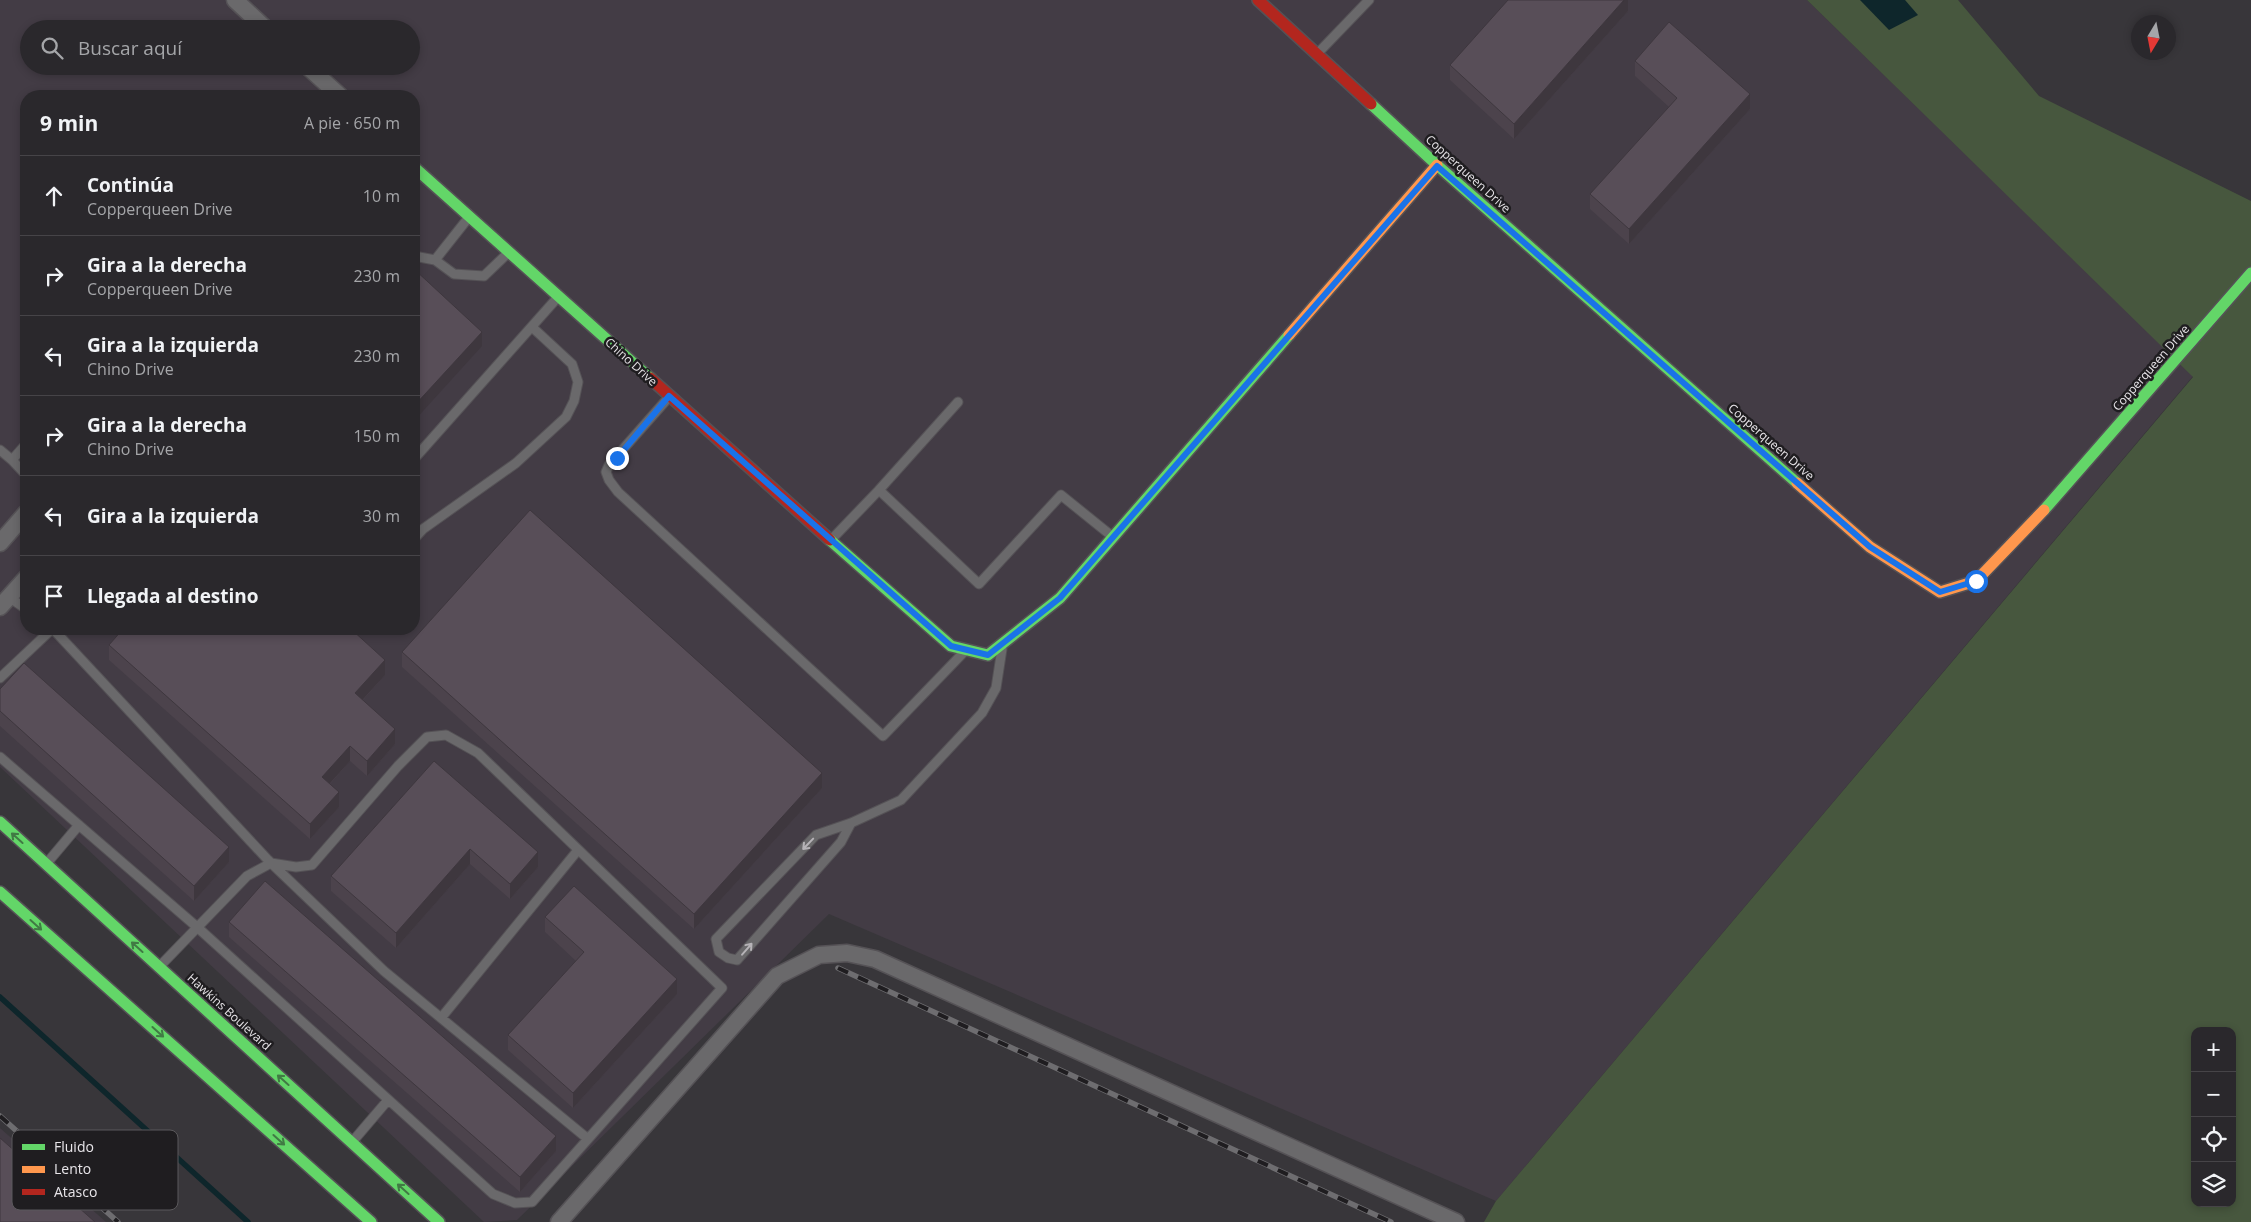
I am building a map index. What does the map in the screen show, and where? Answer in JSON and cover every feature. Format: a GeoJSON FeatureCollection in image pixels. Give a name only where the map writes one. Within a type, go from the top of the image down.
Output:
{"type":"FeatureCollection","features":[{"type":"Feature","properties":{"kind":"street"},"geometry":{"type":"LineString","coordinates":[[236,0],[257,20]]}},
{"type":"Feature","properties":{"kind":"street","name":"Copperqueen Drive"},"geometry":{"type":"LineString","coordinates":[[1258,0],[1437,166],[1870,547],[1940,592],[1976,581],[2050,506],[2251,273]]}},
{"type":"Feature","properties":{"kind":"street"},"geometry":{"type":"LineString","coordinates":[[317,75],[333,90]]}},
{"type":"Feature","properties":{"kind":"street","name":"Chino Drive"},"geometry":{"type":"LineString","coordinates":[[420,172],[951,646],[988,655],[1060,598],[1437,166]]}},
{"type":"Feature","properties":{"kind":"street"},"geometry":{"type":"LineString","coordinates":[[0,543],[20,521]]}},
{"type":"Feature","properties":{"kind":"street"},"geometry":{"type":"LineString","coordinates":[[4,602],[20,585]]}},
{"type":"Feature","properties":{"kind":"street","name":"Hawkins Boulevard"},"geometry":{"type":"LineString","coordinates":[[0,822],[439,1222]]}},
{"type":"Feature","properties":{"kind":"street"},"geometry":{"type":"LineString","coordinates":[[0,892],[372,1222]]}},
{"type":"Feature","properties":{"kind":"street"},"geometry":{"type":"LineString","coordinates":[[559,1222],[777,976],[819,955],[847,954],[875,959],[1456,1222]]}},
{"type":"Feature","properties":{"kind":"lane"},"geometry":{"type":"LineString","coordinates":[[1317,54],[1369,0]]}},
{"type":"Feature","properties":{"kind":"lane"},"geometry":{"type":"LineString","coordinates":[[435,260],[469,217]]}},
{"type":"Feature","properties":{"kind":"lane"},"geometry":{"type":"LineString","coordinates":[[420,257],[435,260],[454,274],[484,276],[509,252]]}},
{"type":"Feature","properties":{"kind":"lane"},"geometry":{"type":"LineString","coordinates":[[420,452],[558,297]]}},
{"type":"Feature","properties":{"kind":"lane"},"geometry":{"type":"LineString","coordinates":[[420,532],[516,462],[566,417],[574,401],[578,382],[572,364],[532,327]]}},
{"type":"Feature","properties":{"kind":"lane"},"geometry":{"type":"LineString","coordinates":[[669,396],[609,466],[606,472],[609,480],[883,736],[966,650]]}},
{"type":"Feature","properties":{"kind":"lane"},"geometry":{"type":"LineString","coordinates":[[830,540],[879,490],[958,402]]}},
{"type":"Feature","properties":{"kind":"lane"},"geometry":{"type":"LineString","coordinates":[[0,450],[20,469]]}},
{"type":"Feature","properties":{"kind":"lane"},"geometry":{"type":"LineString","coordinates":[[12,460],[20,451]]}},
{"type":"Feature","properties":{"kind":"lane"},"geometry":{"type":"LineString","coordinates":[[879,490],[980,584],[1061,495],[1113,537]]}},
{"type":"Feature","properties":{"kind":"lane"},"geometry":{"type":"LineString","coordinates":[[4,602],[20,607]]}},
{"type":"Feature","properties":{"kind":"lane"},"geometry":{"type":"LineString","coordinates":[[0,678],[46,635]]}},
{"type":"Feature","properties":{"kind":"lane"},"geometry":{"type":"LineString","coordinates":[[58,635],[271,863],[384,971],[588,1138]]}},
{"type":"Feature","properties":{"kind":"lane"},"geometry":{"type":"LineString","coordinates":[[851,823],[841,842],[737,960],[728,958],[719,952],[716,939],[816,835],[851,823],[901,800],[982,713],[996,688],[1002,643]]}},
{"type":"Feature","properties":{"kind":"lane"},"geometry":{"type":"LineString","coordinates":[[0,757],[197,927],[493,1194],[515,1204],[532,1202],[722,988],[478,753],[446,735],[427,737],[398,766],[312,865],[296,867],[271,863],[247,876],[197,927],[159,967]]}},
{"type":"Feature","properties":{"kind":"lane"},"geometry":{"type":"LineString","coordinates":[[46,864],[79,826]]}},
{"type":"Feature","properties":{"kind":"lane"},"geometry":{"type":"LineString","coordinates":[[441,1018],[578,850]]}},
{"type":"Feature","properties":{"kind":"lane"},"geometry":{"type":"LineString","coordinates":[[352,1142],[388,1100]]}},
{"type":"Feature","properties":{"kind":"shaded area"},"geometry":{"type":"Polygon","coordinates":[[[0,0],[1807,0],[2193,376],[1496,1201],[829,914],[517,1220],[484,1222],[0,767],[0,0]]]}},
{"type":"Feature","properties":{"kind":"shaded area"},"geometry":{"type":"Polygon","coordinates":[[[0,1128],[12,1139],[12,1210],[92,1210],[106,1222],[0,1222],[0,1128]]]}},
{"type":"Feature","properties":{"kind":"green space"},"geometry":{"type":"Polygon","coordinates":[[[1807,0],[1958,0],[2039,96],[2251,201],[2251,1222],[1484,1222],[1496,1201],[2193,377],[1807,0]]]}},
{"type":"Feature","properties":{"kind":"water"},"geometry":{"type":"Polygon","coordinates":[[[1860,0],[1905,0],[1918,15],[1889,30],[1860,0]]]}},
{"type":"Feature","properties":{"kind":"building"},"geometry":{"type":"Polygon","coordinates":[[[1508,0],[1624,0],[1514,124],[1450,65],[1508,0]]]}},
{"type":"Feature","properties":{"kind":"building"},"geometry":{"type":"Polygon","coordinates":[[[1669,22],[1750,94],[1629,229],[1590,194],[1677,98],[1635,61],[1669,22]]]}},
{"type":"Feature","properties":{"kind":"building"},"geometry":{"type":"Polygon","coordinates":[[[420,275],[482,332],[420,399],[420,275]]]}},
{"type":"Feature","properties":{"kind":"building"},"geometry":{"type":"Polygon","coordinates":[[[530,510],[822,773],[694,914],[402,652],[417,635],[420,635],[420,632],[530,510]]]}},
{"type":"Feature","properties":{"kind":"building"},"geometry":{"type":"Polygon","coordinates":[[[118,635],[358,635],[385,660],[355,693],[395,729],[367,761],[350,746],[322,777],[339,792],[310,824],[109,645],[118,635]]]}},
{"type":"Feature","properties":{"kind":"building"},"geometry":{"type":"Polygon","coordinates":[[[24,663],[229,847],[194,886],[0,711],[0,689],[24,663]]]}},
{"type":"Feature","properties":{"kind":"building"},"geometry":{"type":"Polygon","coordinates":[[[434,761],[538,852],[510,884],[470,849],[396,933],[331,876],[434,761]]]}},
{"type":"Feature","properties":{"kind":"building"},"geometry":{"type":"Polygon","coordinates":[[[265,881],[556,1136],[520,1177],[229,922],[265,881]]]}},
{"type":"Feature","properties":{"kind":"building"},"geometry":{"type":"Polygon","coordinates":[[[574,886],[677,979],[573,1093],[508,1035],[584,952],[545,917],[574,886]]]}},
{"type":"Feature","properties":{"kind":"building"},"geometry":{"type":"Polygon","coordinates":[[[0,1138],[12,1149],[12,1210],[81,1210],[95,1222],[0,1222],[0,1138]]]}},
{"type":"Feature","properties":{"kind":"waterway"},"geometry":{"type":"LineString","coordinates":[[0,997],[147,1130]]}},
{"type":"Feature","properties":{"kind":"waterway"},"geometry":{"type":"LineString","coordinates":[[178,1158],[248,1222]]}},
{"type":"Feature","properties":{"kind":"railway"},"geometry":{"type":"LineString","coordinates":[[838,968],[1391,1222]]}},
{"type":"Feature","properties":{"kind":"railway"},"geometry":{"type":"LineString","coordinates":[[0,1116],[16,1130]]}},
{"type":"Feature","properties":{"kind":"railway"},"geometry":{"type":"LineString","coordinates":[[105,1210],[118,1222]]}},
{"type":"Feature","properties":{"kind":"traffic: fast"},"geometry":{"type":"LineString","coordinates":[[1371,104],[1437,165],[1797,483]]}},
{"type":"Feature","properties":{"kind":"traffic: fast"},"geometry":{"type":"LineString","coordinates":[[420,172],[650,378]]}},
{"type":"Feature","properties":{"kind":"traffic: fast"},"geometry":{"type":"LineString","coordinates":[[2044,510],[2251,273]]}},
{"type":"Feature","properties":{"kind":"traffic: fast"},"geometry":{"type":"LineString","coordinates":[[830,540],[951,646],[988,655],[1060,598],[1289,335]]}},
{"type":"Feature","properties":{"kind":"traffic: fast"},"geometry":{"type":"LineString","coordinates":[[0,822],[439,1222]]}},
{"type":"Feature","properties":{"kind":"traffic: fast"},"geometry":{"type":"LineString","coordinates":[[0,892],[371,1222]]}},
{"type":"Feature","properties":{"kind":"traffic: slow"},"geometry":{"type":"LineString","coordinates":[[1289,335],[1437,165]]}},
{"type":"Feature","properties":{"kind":"traffic: slow"},"geometry":{"type":"LineString","coordinates":[[1797,483],[1870,547],[1940,592],[1976,581],[2044,510]]}},
{"type":"Feature","properties":{"kind":"traffic: jam"},"geometry":{"type":"LineString","coordinates":[[1258,0],[1371,104]]}},
{"type":"Feature","properties":{"kind":"traffic: jam"},"geometry":{"type":"LineString","coordinates":[[650,378],[830,540]]}},
{"type":"Feature","properties":{"kind":"route"},"geometry":{"type":"LineString","coordinates":[[617,458],[669,396],[951,646],[988,655],[1060,598],[1437,166],[1870,547],[1940,592],[1976,581]]}}]}
